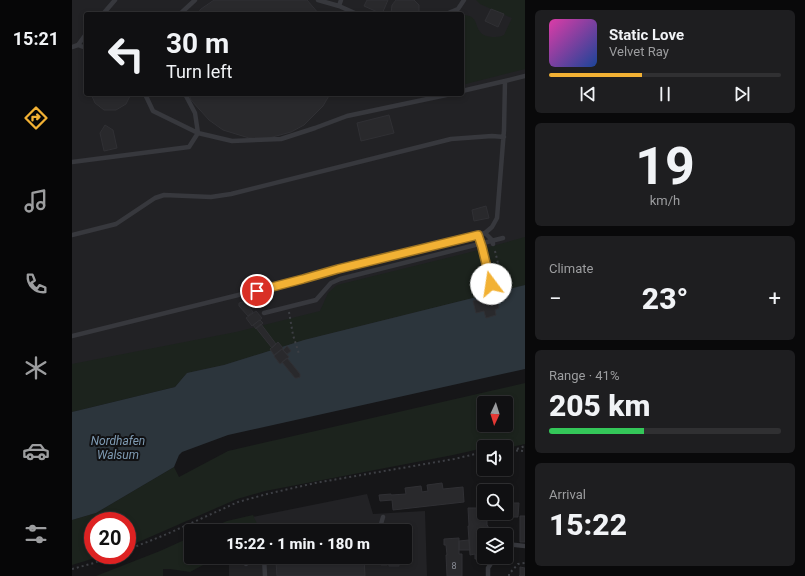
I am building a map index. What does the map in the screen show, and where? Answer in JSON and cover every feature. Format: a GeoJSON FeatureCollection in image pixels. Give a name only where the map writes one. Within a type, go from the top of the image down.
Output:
{"type":"FeatureCollection","features":[{"type":"Feature","properties":{"kind":"lane"},"geometry":{"type":"LineString","coordinates":[[105,12],[115,0]]}},
{"type":"Feature","properties":{"kind":"lane"},"geometry":{"type":"LineString","coordinates":[[182,12],[195,0]]}},
{"type":"Feature","properties":{"kind":"lane"},"geometry":{"type":"LineString","coordinates":[[318,0],[339,6],[352,12]]}},
{"type":"Feature","properties":{"kind":"lane"},"geometry":{"type":"LineString","coordinates":[[339,6],[342,0]]}},
{"type":"Feature","properties":{"kind":"lane"},"geometry":{"type":"LineString","coordinates":[[451,12],[458,9],[464,0]]}},
{"type":"Feature","properties":{"kind":"lane"},"geometry":{"type":"LineString","coordinates":[[72,47],[78,45],[84,37]]}},
{"type":"Feature","properties":{"kind":"lane"},"geometry":{"type":"LineString","coordinates":[[78,45],[84,47]]}},
{"type":"Feature","properties":{"kind":"lane"},"geometry":{"type":"LineString","coordinates":[[464,92],[525,76]]}},
{"type":"Feature","properties":{"kind":"lane"},"geometry":{"type":"LineString","coordinates":[[72,336],[486,233],[492,227],[497,218],[504,137],[505,82]]}},
{"type":"Feature","properties":{"kind":"lane"},"geometry":{"type":"LineString","coordinates":[[146,96],[153,111],[198,133],[232,141],[281,139],[348,116],[442,96]]}},
{"type":"Feature","properties":{"kind":"lane"},"geometry":{"type":"LineString","coordinates":[[72,162],[189,147],[198,133],[195,113],[186,96]]}},
{"type":"Feature","properties":{"kind":"lane"},"geometry":{"type":"LineString","coordinates":[[72,235],[116,224],[155,198],[164,195],[211,197],[231,194],[451,139],[492,136],[504,137]]}},
{"type":"Feature","properties":{"kind":"lane"},"geometry":{"type":"LineString","coordinates":[[486,233],[492,242]]}},
{"type":"Feature","properties":{"kind":"lane"},"geometry":{"type":"LineString","coordinates":[[478,235],[494,296]]}},
{"type":"Feature","properties":{"kind":"lane"},"geometry":{"type":"LineString","coordinates":[[264,313],[316,300],[331,283],[340,279],[481,245],[503,238]]}},
{"type":"Feature","properties":{"kind":"lane"},"geometry":{"type":"LineString","coordinates":[[338,269],[340,279]]}},
{"type":"Feature","properties":{"kind":"lane"},"geometry":{"type":"LineString","coordinates":[[381,524],[383,517]]}},
{"type":"Feature","properties":{"kind":"lane"},"geometry":{"type":"LineString","coordinates":[[513,545],[525,546]]}},
{"type":"Feature","properties":{"kind":"lane"},"geometry":{"type":"LineString","coordinates":[[264,564],[265,576]]}},
{"type":"Feature","properties":{"kind":"lane"},"geometry":{"type":"LineString","coordinates":[[488,576],[488,568],[491,564]]}},
{"type":"Feature","properties":{"kind":"path"},"geometry":{"type":"LineString","coordinates":[[492,242],[507,300]]}},
{"type":"Feature","properties":{"kind":"path"},"geometry":{"type":"LineString","coordinates":[[290,321],[299,354]]}},
{"type":"Feature","properties":{"kind":"path"},"geometry":{"type":"LineString","coordinates":[[516,450],[525,446]]}},
{"type":"Feature","properties":{"kind":"path"},"geometry":{"type":"LineString","coordinates":[[516,450],[525,451]]}},
{"type":"Feature","properties":{"kind":"path"},"geometry":{"type":"LineString","coordinates":[[136,546],[238,502],[267,494],[315,483],[477,453]]}},
{"type":"Feature","properties":{"kind":"path"},"geometry":{"type":"LineString","coordinates":[[509,576],[518,564],[525,563]]}},
{"type":"Feature","properties":{"kind":"path"},"geometry":{"type":"LineString","coordinates":[[72,569],[90,564]]}},
{"type":"Feature","properties":{"kind":"shaded area"},"geometry":{"type":"Polygon","coordinates":[[[72,0],[525,0],[525,285],[72,412],[72,0]]]}},
{"type":"Feature","properties":{"kind":"shaded area"},"geometry":{"type":"Polygon","coordinates":[[[476,0],[525,0],[525,69],[464,84],[464,15],[473,18],[479,31],[486,36],[492,37],[504,35],[512,18],[480,4],[476,0]]]}},
{"type":"Feature","properties":{"kind":"shaded area"},"geometry":{"type":"Polygon","coordinates":[[[525,237],[525,285],[304,340],[224,365],[187,373],[175,387],[72,412],[72,364],[236,332],[320,311],[328,293],[337,285],[525,237]]]}},
{"type":"Feature","properties":{"kind":"shaded area"},"geometry":{"type":"Polygon","coordinates":[[[525,383],[525,444],[513,447],[513,440],[477,440],[477,450],[265,491],[237,499],[136,543],[136,512],[98,512],[174,467],[179,477],[228,451],[525,383]]]}},
{"type":"Feature","properties":{"kind":"shaded area"},"geometry":{"type":"Polygon","coordinates":[[[367,494],[373,514],[425,511],[427,576],[229,576],[229,564],[412,564],[412,524],[228,524],[228,522],[367,494]]]}},
{"type":"Feature","properties":{"kind":"shaded area"},"geometry":{"type":"Polygon","coordinates":[[[253,515],[257,524],[220,524],[253,515]]]}},
{"type":"Feature","properties":{"kind":"shaded area"},"geometry":{"type":"Polygon","coordinates":[[[84,516],[84,561],[72,565],[72,520],[84,516]]]}},
{"type":"Feature","properties":{"kind":"shaded area"},"geometry":{"type":"Polygon","coordinates":[[[184,540],[184,564],[205,564],[190,572],[163,569],[163,576],[96,576],[127,564],[136,564],[136,560],[184,540]]]}},
{"type":"Feature","properties":{"kind":"water","name":"Nordhafen Walsum"},"geometry":{"type":"Polygon","coordinates":[[[525,285],[525,369],[228,435],[182,452],[179,455],[174,467],[98,512],[84,512],[84,516],[72,520],[72,412],[175,387],[187,373],[224,365],[304,340],[525,285]]]}},
{"type":"Feature","properties":{"kind":"building"},"geometry":{"type":"Polygon","coordinates":[[[214,0],[307,0],[317,12],[199,12],[214,0]]]}},
{"type":"Feature","properties":{"kind":"building"},"geometry":{"type":"Polygon","coordinates":[[[367,0],[388,0],[383,12],[378,12],[364,6],[367,0]]]}},
{"type":"Feature","properties":{"kind":"building"},"geometry":{"type":"Polygon","coordinates":[[[396,0],[414,0],[419,5],[419,12],[391,12],[392,5],[396,0]]]}},
{"type":"Feature","properties":{"kind":"building"},"geometry":{"type":"Polygon","coordinates":[[[491,9],[504,14],[498,27],[485,21],[491,9]]]}},
{"type":"Feature","properties":{"kind":"building"},"geometry":{"type":"Polygon","coordinates":[[[92,96],[130,96],[126,104],[116,110],[104,110],[95,103],[92,96]]]}},
{"type":"Feature","properties":{"kind":"building"},"geometry":{"type":"Polygon","coordinates":[[[190,96],[329,96],[323,106],[304,125],[291,132],[265,139],[249,138],[223,130],[209,120],[191,100],[190,96]]]}},
{"type":"Feature","properties":{"kind":"building"},"geometry":{"type":"Polygon","coordinates":[[[389,115],[394,133],[361,141],[357,123],[389,115]]]}},
{"type":"Feature","properties":{"kind":"building"},"geometry":{"type":"Polygon","coordinates":[[[105,125],[113,130],[117,148],[104,151],[100,133],[105,125]]]}},
{"type":"Feature","properties":{"kind":"building"},"geometry":{"type":"Polygon","coordinates":[[[486,206],[489,218],[474,221],[472,210],[486,206]]]}},
{"type":"Feature","properties":{"kind":"building"},"geometry":{"type":"Polygon","coordinates":[[[496,296],[499,308],[495,310],[496,315],[486,318],[484,311],[476,313],[473,301],[496,296]]]}},
{"type":"Feature","properties":{"kind":"building"},"geometry":{"type":"Polygon","coordinates":[[[246,301],[253,312],[248,316],[239,306],[239,303],[246,301]]]}},
{"type":"Feature","properties":{"kind":"building"},"geometry":{"type":"Polygon","coordinates":[[[256,311],[262,318],[252,326],[246,318],[256,311]]]}},
{"type":"Feature","properties":{"kind":"building"},"geometry":{"type":"Polygon","coordinates":[[[260,320],[263,323],[256,329],[253,325],[260,320]]]}},
{"type":"Feature","properties":{"kind":"building"},"geometry":{"type":"Polygon","coordinates":[[[261,324],[276,344],[272,348],[256,328],[261,324]]]}},
{"type":"Feature","properties":{"kind":"building"},"geometry":{"type":"Polygon","coordinates":[[[278,342],[283,348],[274,355],[270,349],[278,342]]]}},
{"type":"Feature","properties":{"kind":"building"},"geometry":{"type":"Polygon","coordinates":[[[287,346],[291,351],[287,354],[283,350],[287,346]]]}},
{"type":"Feature","properties":{"kind":"building"},"geometry":{"type":"Polygon","coordinates":[[[282,349],[289,357],[280,364],[274,356],[282,349]]]}},
{"type":"Feature","properties":{"kind":"building"},"geometry":{"type":"Polygon","coordinates":[[[287,358],[300,374],[300,377],[295,378],[282,362],[287,358]]]}},
{"type":"Feature","properties":{"kind":"building"},"geometry":{"type":"Polygon","coordinates":[[[442,483],[443,489],[463,487],[464,502],[393,510],[392,500],[380,501],[379,495],[406,494],[405,488],[421,486],[422,492],[428,491],[427,485],[442,483]]]}},
{"type":"Feature","properties":{"kind":"building"},"geometry":{"type":"Polygon","coordinates":[[[513,503],[519,503],[518,517],[513,517],[513,503]]]}},
{"type":"Feature","properties":{"kind":"building"},"geometry":{"type":"Polygon","coordinates":[[[468,508],[477,508],[477,520],[487,520],[488,528],[477,528],[477,559],[475,559],[475,554],[470,555],[468,508]]]}},
{"type":"Feature","properties":{"kind":"building"},"geometry":{"type":"Polygon","coordinates":[[[520,516],[525,516],[525,542],[520,542],[520,516]]]}},
{"type":"Feature","properties":{"kind":"building"},"geometry":{"type":"Polygon","coordinates":[[[459,538],[459,554],[462,554],[462,576],[447,576],[447,555],[444,539],[459,538]]]}},
{"type":"Feature","properties":{"kind":"building"},"geometry":{"type":"Polygon","coordinates":[[[469,540],[470,550],[459,550],[459,541],[469,540]]]}},
{"type":"Feature","properties":{"kind":"building"},"geometry":{"type":"Polygon","coordinates":[[[276,564],[364,564],[365,576],[277,576],[276,564]]]}},
{"type":"Feature","properties":{"kind":"building"},"geometry":{"type":"Polygon","coordinates":[[[389,564],[399,564],[399,566],[389,566],[389,564]]]}},
{"type":"Feature","properties":{"kind":"building"},"geometry":{"type":"Polygon","coordinates":[[[520,567],[525,568],[525,576],[519,576],[520,567]]]}},
{"type":"Feature","properties":{"kind":"route"},"geometry":{"type":"LineString","coordinates":[[257,291],[338,269],[478,235],[491,284]]}}]}
